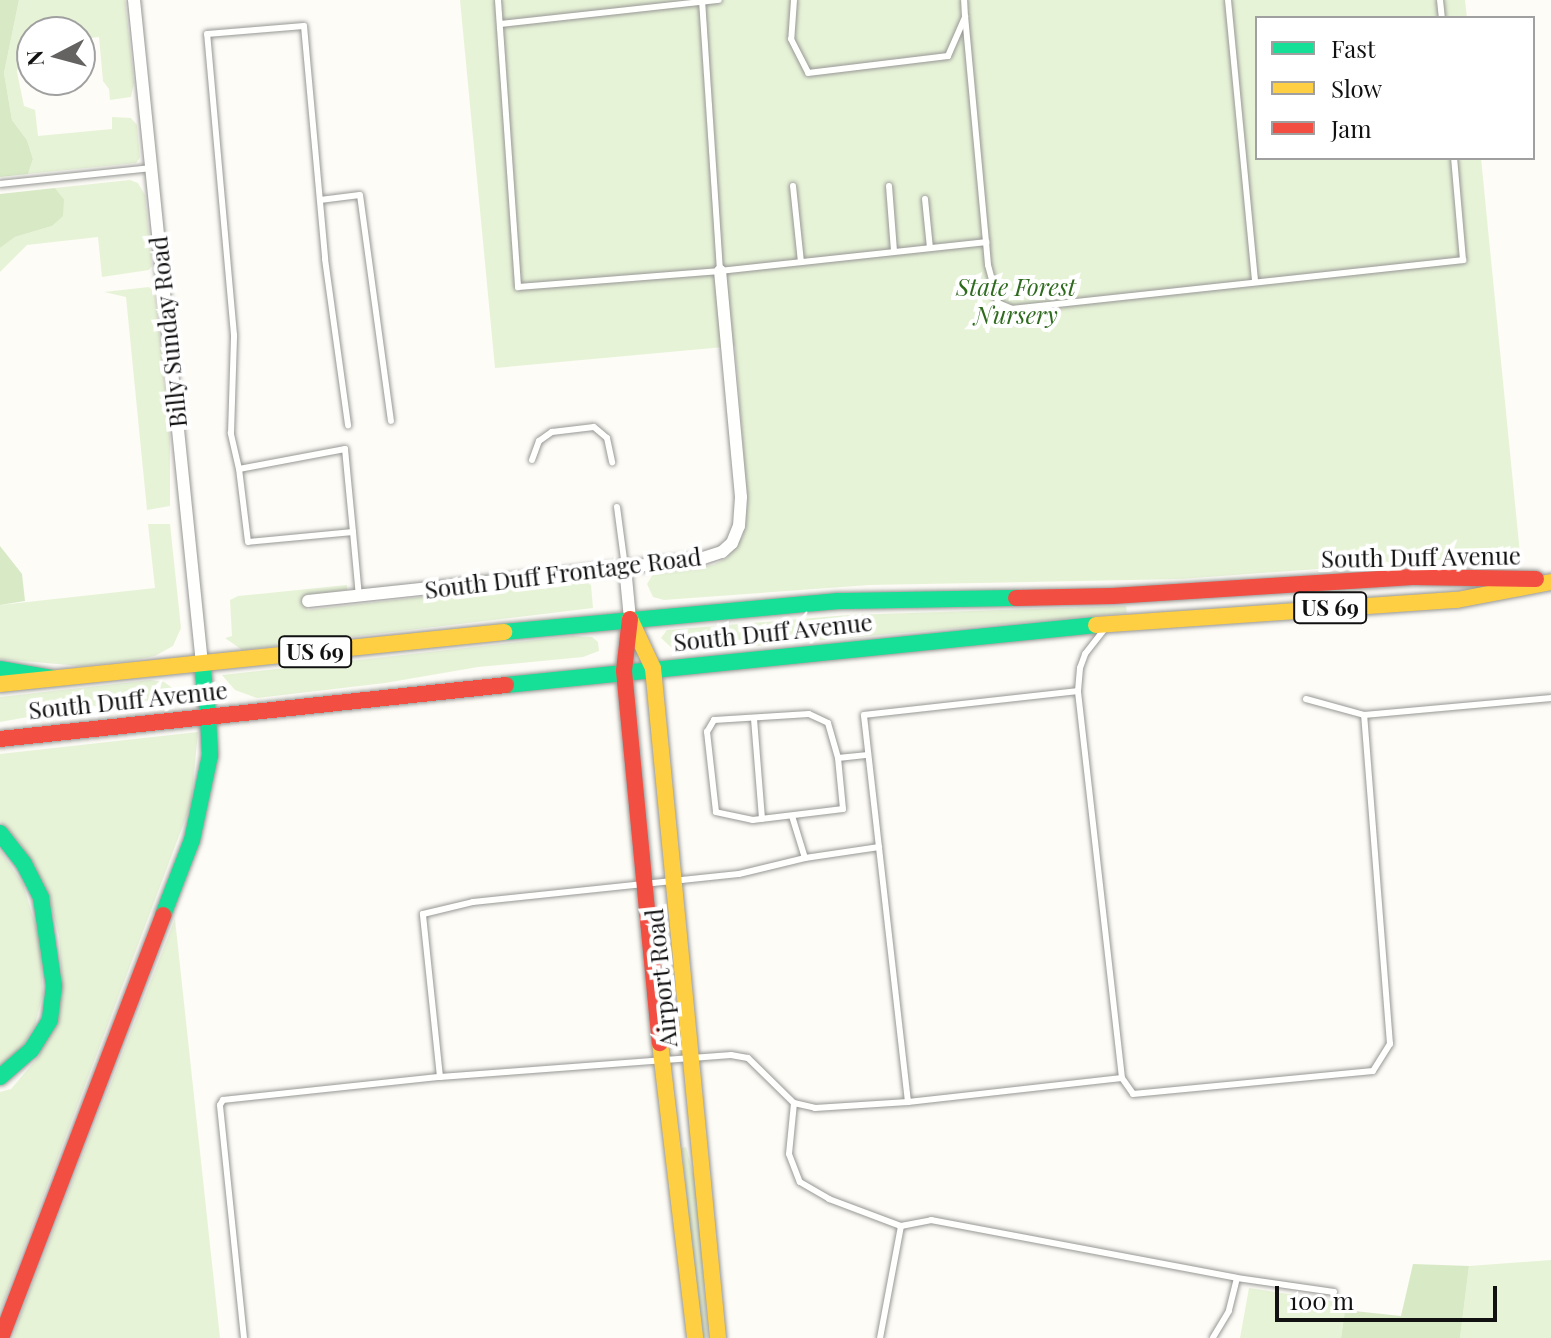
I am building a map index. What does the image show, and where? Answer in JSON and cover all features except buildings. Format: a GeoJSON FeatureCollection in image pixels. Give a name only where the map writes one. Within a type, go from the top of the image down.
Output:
{"type":"FeatureCollection","features":[{"type":"Feature","properties":{"kind":"main road","name":"South Duff Avenue"},"geometry":{"type":"LineString","coordinates":[[0,684],[630,619],[839,601],[1112,596],[1412,577],[1501,576],[1551,581]]}},
{"type":"Feature","properties":{"kind":"main road","name":"South Duff Avenue"},"geometry":{"type":"LineString","coordinates":[[0,739],[624,671],[1108,624],[1457,600],[1551,581]]}},
{"type":"Feature","properties":{"kind":"main road","name":"Airport Road"},"geometry":{"type":"LineString","coordinates":[[630,619],[653,668],[718,1338]]}},
{"type":"Feature","properties":{"kind":"main road","name":"Airport Road"},"geometry":{"type":"LineString","coordinates":[[630,619],[624,671],[662,1061],[695,1338]]}},
{"type":"Feature","properties":{"kind":"main road"},"geometry":{"type":"LineString","coordinates":[[1,1338],[24,1270],[192,840],[210,755],[202,664]]}},
{"type":"Feature","properties":{"kind":"main road"},"geometry":{"type":"LineString","coordinates":[[0,669],[52,678]]}},
{"type":"Feature","properties":{"kind":"main road"},"geometry":{"type":"LineString","coordinates":[[0,833],[24,864],[41,898],[54,986],[50,1020],[31,1050],[0,1077]]}},
{"type":"Feature","properties":{"kind":"street","name":"Billy Sunday Road"},"geometry":{"type":"LineString","coordinates":[[134,0],[202,664]]}},
{"type":"Feature","properties":{"kind":"street","name":"South Duff Frontage Road"},"geometry":{"type":"LineString","coordinates":[[308,601],[712,556],[732,543],[739,526],[741,497],[720,271]]}},
{"type":"Feature","properties":{"kind":"street","name":"Airport Road"},"geometry":{"type":"LineString","coordinates":[[625,567],[630,619]]}},
{"type":"Feature","properties":{"kind":"lane"},"geometry":{"type":"LineString","coordinates":[[498,0],[518,287],[720,271],[986,242]]}},
{"type":"Feature","properties":{"kind":"lane"},"geometry":{"type":"LineString","coordinates":[[501,24],[719,0]]}},
{"type":"Feature","properties":{"kind":"lane"},"geometry":{"type":"LineString","coordinates":[[794,0],[791,39],[808,73],[948,56],[965,17]]}},
{"type":"Feature","properties":{"kind":"lane"},"geometry":{"type":"LineString","coordinates":[[964,0],[986,242],[998,303],[1012,309],[1463,260],[1454,160]]}},
{"type":"Feature","properties":{"kind":"lane"},"geometry":{"type":"LineString","coordinates":[[1228,0],[1255,281]]}},
{"type":"Feature","properties":{"kind":"lane"},"geometry":{"type":"LineString","coordinates":[[702,1],[720,271]]}},
{"type":"Feature","properties":{"kind":"lane"},"geometry":{"type":"LineString","coordinates":[[348,425],[320,200],[304,26],[207,34],[234,335],[231,433],[248,542],[353,532]]}},
{"type":"Feature","properties":{"kind":"lane"},"geometry":{"type":"LineString","coordinates":[[0,184],[151,168]]}},
{"type":"Feature","properties":{"kind":"lane"},"geometry":{"type":"LineString","coordinates":[[793,186],[801,262]]}},
{"type":"Feature","properties":{"kind":"lane"},"geometry":{"type":"LineString","coordinates":[[889,186],[894,251]]}},
{"type":"Feature","properties":{"kind":"lane"},"geometry":{"type":"LineString","coordinates":[[320,200],[360,195],[391,421]]}},
{"type":"Feature","properties":{"kind":"lane"},"geometry":{"type":"LineString","coordinates":[[925,199],[930,248]]}},
{"type":"Feature","properties":{"kind":"lane"},"geometry":{"type":"LineString","coordinates":[[532,460],[534,448],[552,432],[594,427],[607,438],[612,462]]}},
{"type":"Feature","properties":{"kind":"lane"},"geometry":{"type":"LineString","coordinates":[[239,469],[345,449],[359,597]]}},
{"type":"Feature","properties":{"kind":"lane"},"geometry":{"type":"LineString","coordinates":[[617,507],[625,567]]}},
{"type":"Feature","properties":{"kind":"lane"},"geometry":{"type":"LineString","coordinates":[[1108,624],[1085,654],[1078,691],[1122,1078],[1133,1094],[1373,1071],[1390,1044],[1364,715]]}},
{"type":"Feature","properties":{"kind":"lane"},"geometry":{"type":"LineString","coordinates":[[908,1102],[864,715],[1078,691]]}},
{"type":"Feature","properties":{"kind":"lane"},"geometry":{"type":"LineString","coordinates":[[1306,699],[1364,715],[1551,698]]}},
{"type":"Feature","properties":{"kind":"lane"},"geometry":{"type":"LineString","coordinates":[[809,714],[828,723],[838,758],[843,809],[762,819],[728,817],[716,812],[707,732],[714,720],[727,717],[754,719],[809,714]]}},
{"type":"Feature","properties":{"kind":"lane"},"geometry":{"type":"LineString","coordinates":[[754,719],[762,819]]}},
{"type":"Feature","properties":{"kind":"lane"},"geometry":{"type":"LineString","coordinates":[[838,758],[868,755]]}},
{"type":"Feature","properties":{"kind":"lane"},"geometry":{"type":"LineString","coordinates":[[792,816],[805,858]]}},
{"type":"Feature","properties":{"kind":"lane"},"geometry":{"type":"LineString","coordinates":[[440,1077],[423,914],[473,902],[767,870],[805,858],[879,847]]}},
{"type":"Feature","properties":{"kind":"lane"},"geometry":{"type":"LineString","coordinates":[[244,1338],[221,1101],[440,1077],[693,1059],[748,1058],[794,1103],[835,1109],[1122,1078]]}},
{"type":"Feature","properties":{"kind":"lane"},"geometry":{"type":"LineString","coordinates":[[794,1103],[789,1154],[800,1182],[829,1199],[901,1226],[931,1220],[1237,1278],[1334,1292]]}},
{"type":"Feature","properties":{"kind":"lane"},"geometry":{"type":"LineString","coordinates":[[880,1338],[901,1226]]}},
{"type":"Feature","properties":{"kind":"lane"},"geometry":{"type":"LineString","coordinates":[[1213,1338],[1229,1311],[1237,1278]]}},
{"type":"Feature","properties":{"kind":"green space"},"geometry":{"type":"Polygon","coordinates":[[[0,0],[19,0],[4,73],[12,120],[27,140],[33,159],[28,174],[0,177],[0,0]]]}},
{"type":"Feature","properties":{"kind":"green space"},"geometry":{"type":"Polygon","coordinates":[[[19,0],[125,0],[134,83],[131,97],[110,100],[109,89],[103,81],[96,16],[16,16],[16,96],[22,96],[24,106],[35,110],[38,136],[112,129],[112,117],[131,118],[137,125],[140,158],[136,163],[28,174],[33,159],[27,140],[12,120],[4,73],[19,0]]]}},
{"type":"Feature","properties":{"kind":"green space","name":"State Forest Nursery"},"geometry":{"type":"Polygon","coordinates":[[[460,0],[1465,0],[1467,16],[1255,16],[1255,160],[1481,160],[1520,554],[1181,579],[869,585],[664,600],[653,597],[647,584],[653,574],[713,565],[727,558],[743,536],[747,495],[735,346],[495,368],[460,0]]]}},
{"type":"Feature","properties":{"kind":"green space"},"geometry":{"type":"Polygon","coordinates":[[[130,180],[138,183],[145,195],[152,266],[149,270],[102,277],[98,237],[27,245],[0,272],[0,248],[15,237],[52,226],[64,199],[55,188],[130,180]]]}},
{"type":"Feature","properties":{"kind":"green space"},"geometry":{"type":"Polygon","coordinates":[[[55,188],[64,199],[63,216],[52,226],[15,237],[0,248],[0,194],[55,188]]]}},
{"type":"Feature","properties":{"kind":"green space"},"geometry":{"type":"Polygon","coordinates":[[[149,287],[155,292],[170,438],[170,506],[147,510],[126,297],[104,292],[149,287]]]}},
{"type":"Feature","properties":{"kind":"green space"},"geometry":{"type":"Polygon","coordinates":[[[148,524],[170,524],[181,628],[173,646],[155,656],[80,666],[0,659],[0,605],[155,588],[148,524]]]}},
{"type":"Feature","properties":{"kind":"green space"},"geometry":{"type":"Polygon","coordinates":[[[0,546],[22,574],[25,601],[0,605],[0,546]]]}},
{"type":"Feature","properties":{"kind":"green space"},"geometry":{"type":"Polygon","coordinates":[[[582,579],[591,585],[593,608],[242,650],[225,638],[232,636],[230,600],[238,596],[347,585],[347,590],[305,595],[307,610],[582,579]]]}},
{"type":"Feature","properties":{"kind":"green space"},"geometry":{"type":"Polygon","coordinates":[[[1126,606],[1127,613],[689,652],[673,649],[661,638],[667,630],[849,615],[1126,606]]]}},
{"type":"Feature","properties":{"kind":"green space"},"geometry":{"type":"Polygon","coordinates":[[[572,636],[592,637],[598,642],[599,651],[583,657],[478,667],[385,683],[257,698],[235,690],[222,675],[572,636]]]}},
{"type":"Feature","properties":{"kind":"green space"},"geometry":{"type":"Polygon","coordinates":[[[150,680],[164,682],[185,697],[84,707],[0,722],[0,697],[150,680]]]}},
{"type":"Feature","properties":{"kind":"green space"},"geometry":{"type":"Polygon","coordinates":[[[198,732],[191,804],[0,1311],[0,1092],[11,1089],[39,1056],[62,982],[59,935],[48,894],[20,843],[0,821],[0,754],[198,732]]]}},
{"type":"Feature","properties":{"kind":"green space"},"geometry":{"type":"Polygon","coordinates":[[[0,850],[23,884],[39,937],[43,994],[35,1025],[18,1053],[0,1067],[0,850]]]}},
{"type":"Feature","properties":{"kind":"green space"},"geometry":{"type":"Polygon","coordinates":[[[175,919],[220,1338],[13,1338],[19,1319],[175,919]]]}},
{"type":"Feature","properties":{"kind":"green space"},"geometry":{"type":"Polygon","coordinates":[[[686,1147],[696,1185],[708,1338],[703,1338],[694,1271],[682,1148],[686,1147]]]}},
{"type":"Feature","properties":{"kind":"green space"},"geometry":{"type":"Polygon","coordinates":[[[1551,1260],[1551,1338],[1460,1338],[1469,1266],[1551,1260]]]}},
{"type":"Feature","properties":{"kind":"green space"},"geometry":{"type":"Polygon","coordinates":[[[1413,1264],[1469,1266],[1460,1338],[1341,1338],[1345,1310],[1401,1316],[1413,1264]]]}},
{"type":"Feature","properties":{"kind":"green space"},"geometry":{"type":"Polygon","coordinates":[[[1249,1288],[1346,1303],[1341,1338],[1240,1338],[1249,1288]]]}},
{"type":"Feature","properties":{"kind":"traffic: fast"},"geometry":{"type":"LineString","coordinates":[[504,632],[839,601],[1016,598]]}},
{"type":"Feature","properties":{"kind":"traffic: fast"},"geometry":{"type":"LineString","coordinates":[[506,685],[1096,625]]}},
{"type":"Feature","properties":{"kind":"traffic: fast"},"geometry":{"type":"LineString","coordinates":[[202,664],[208,716]]}},
{"type":"Feature","properties":{"kind":"traffic: fast"},"geometry":{"type":"LineString","coordinates":[[0,669],[52,678]]}},
{"type":"Feature","properties":{"kind":"traffic: fast"},"geometry":{"type":"LineString","coordinates":[[163,915],[192,840],[210,755],[208,716]]}},
{"type":"Feature","properties":{"kind":"traffic: fast"},"geometry":{"type":"LineString","coordinates":[[0,833],[24,864],[41,898],[54,986],[50,1020],[31,1050],[0,1077]]}},
{"type":"Feature","properties":{"kind":"traffic: slow"},"geometry":{"type":"LineString","coordinates":[[1096,625],[1457,600],[1551,582]]}},
{"type":"Feature","properties":{"kind":"traffic: slow"},"geometry":{"type":"LineString","coordinates":[[630,619],[653,668],[718,1338]]}},
{"type":"Feature","properties":{"kind":"traffic: slow"},"geometry":{"type":"LineString","coordinates":[[0,684],[504,632]]}},
{"type":"Feature","properties":{"kind":"traffic: slow"},"geometry":{"type":"LineString","coordinates":[[660,1043],[695,1338]]}},
{"type":"Feature","properties":{"kind":"traffic: jam"},"geometry":{"type":"LineString","coordinates":[[1016,598],[1112,596],[1412,577],[1536,579]]}},
{"type":"Feature","properties":{"kind":"traffic: jam"},"geometry":{"type":"LineString","coordinates":[[630,619],[624,671],[660,1043]]}},
{"type":"Feature","properties":{"kind":"traffic: jam"},"geometry":{"type":"LineString","coordinates":[[0,739],[506,685]]}},
{"type":"Feature","properties":{"kind":"traffic: jam"},"geometry":{"type":"LineString","coordinates":[[1,1338],[163,915]]}}]}
